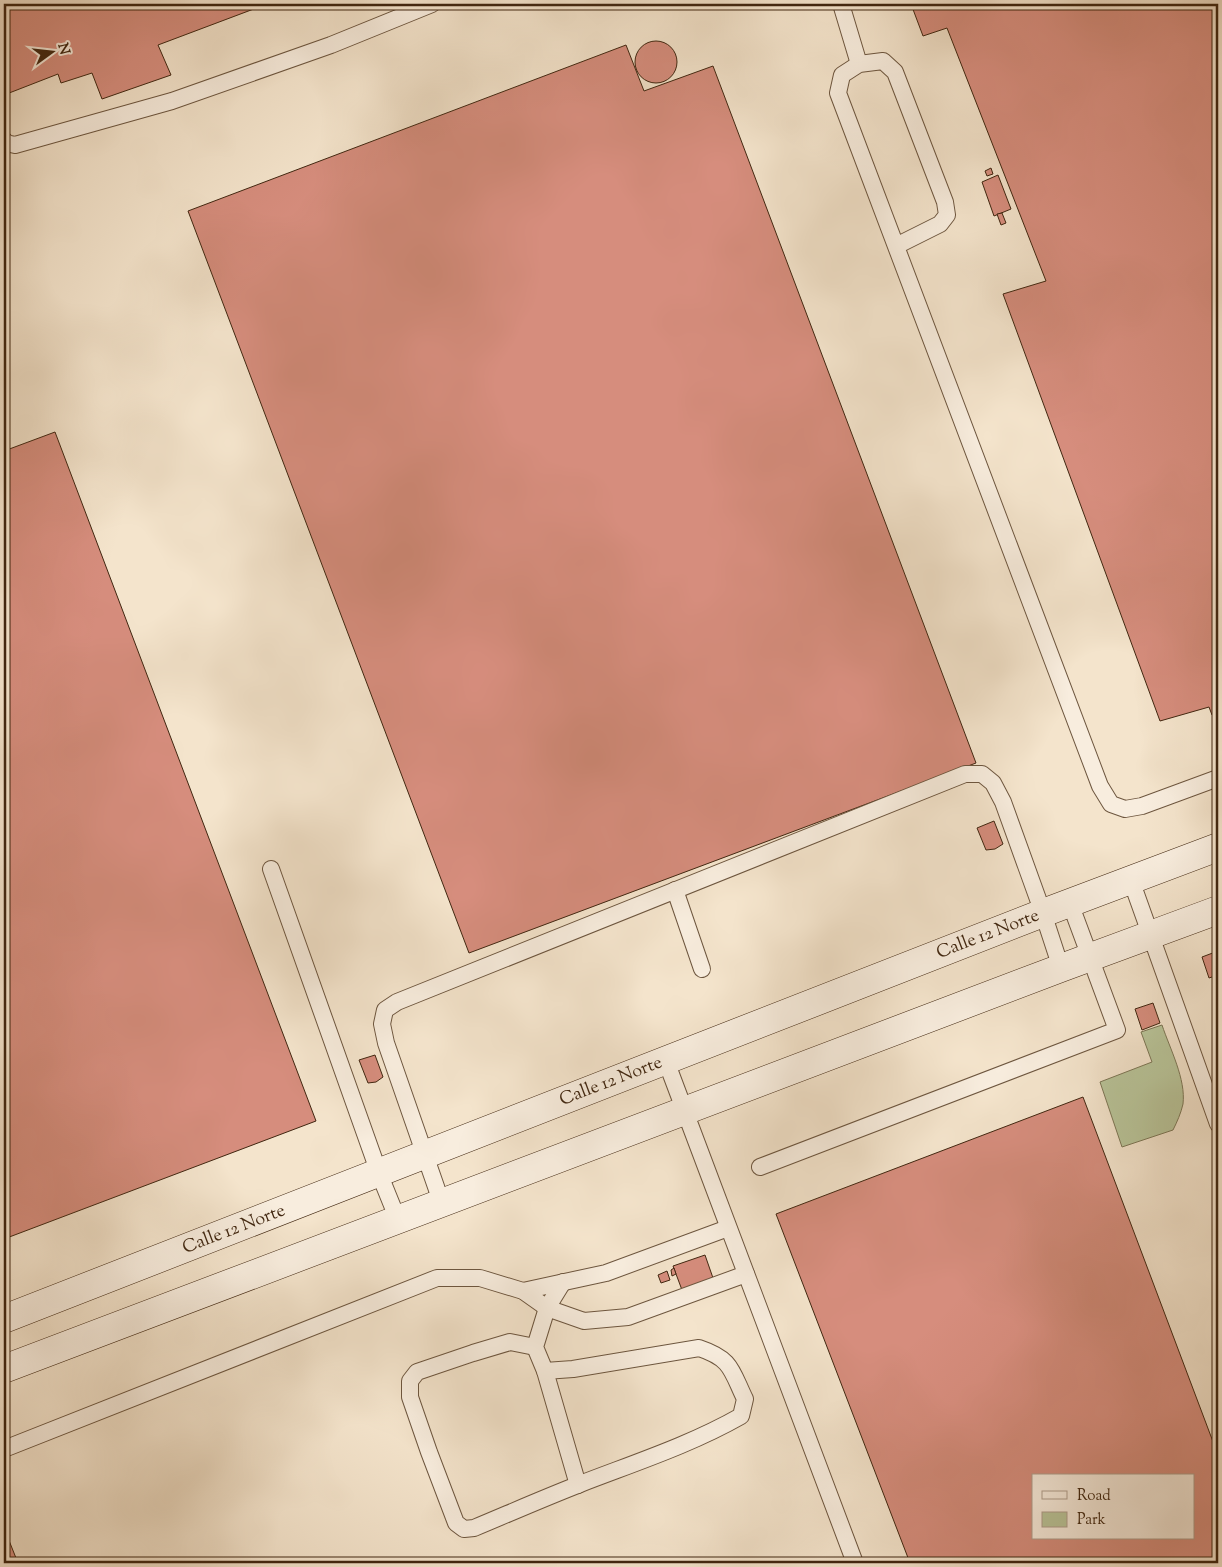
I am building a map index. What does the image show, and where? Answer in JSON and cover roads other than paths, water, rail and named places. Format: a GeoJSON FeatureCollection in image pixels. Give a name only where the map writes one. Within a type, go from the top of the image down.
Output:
{"type":"FeatureCollection","features":[{"type":"Feature","properties":{"kind":"main road","name":"Calle 12 Norte"},"geometry":{"type":"LineString","coordinates":[[4,1319],[1043,913],[1218,847]]}},
{"type":"Feature","properties":{"kind":"main road"},"geometry":{"type":"LineString","coordinates":[[4,1369],[1060,968],[1218,910]]}},
{"type":"Feature","properties":{"kind":"lane"},"geometry":{"type":"LineString","coordinates":[[4,140],[6,143],[15,145],[172,101],[331,45],[432,4]]}},
{"type":"Feature","properties":{"kind":"lane"},"geometry":{"type":"LineString","coordinates":[[841,4],[859,64]]}},
{"type":"Feature","properties":{"kind":"lane"},"geometry":{"type":"LineString","coordinates":[[896,246],[940,224],[947,214],[945,202],[895,72],[883,61],[859,64],[842,75],[838,93],[1100,786],[1111,804],[1125,809],[1142,806],[1218,778]]}},
{"type":"Feature","properties":{"kind":"lane"},"geometry":{"type":"LineString","coordinates":[[442,1204],[386,1042],[382,1024],[385,1010],[397,1002],[965,774],[982,774],[993,783],[1003,802],[1043,913],[1060,968]]}},
{"type":"Feature","properties":{"kind":"lane"},"geometry":{"type":"LineString","coordinates":[[271,869],[379,1173],[398,1220]]}},
{"type":"Feature","properties":{"kind":"lane"},"geometry":{"type":"LineString","coordinates":[[1131,880],[1218,1124]]}},
{"type":"Feature","properties":{"kind":"lane"},"geometry":{"type":"LineString","coordinates":[[675,890],[702,969]]}},
{"type":"Feature","properties":{"kind":"lane"},"geometry":{"type":"LineString","coordinates":[[760,1167],[1117,1030],[1070,903]]}},
{"type":"Feature","properties":{"kind":"lane"},"geometry":{"type":"LineString","coordinates":[[666,1061],[855,1563]]}},
{"type":"Feature","properties":{"kind":"lane"},"geometry":{"type":"LineString","coordinates":[[523,1291],[606,1273],[728,1228]]}},
{"type":"Feature","properties":{"kind":"lane"},"geometry":{"type":"LineString","coordinates":[[4,1449],[437,1278],[480,1278],[523,1291],[547,1308],[584,1321],[628,1317],[746,1274]]}},
{"type":"Feature","properties":{"kind":"lane"},"geometry":{"type":"LineString","coordinates":[[563,1282],[547,1308],[535,1347],[545,1371],[578,1485]]}},
{"type":"Feature","properties":{"kind":"lane"},"geometry":{"type":"LineString","coordinates":[[535,1347],[510,1342],[473,1352],[417,1372],[410,1381],[410,1397],[429,1452],[456,1523],[464,1529],[474,1528],[578,1485],[656,1456],[720,1427],[741,1416],[745,1399],[728,1364],[715,1354],[699,1348],[573,1369],[545,1371]]}}]}
